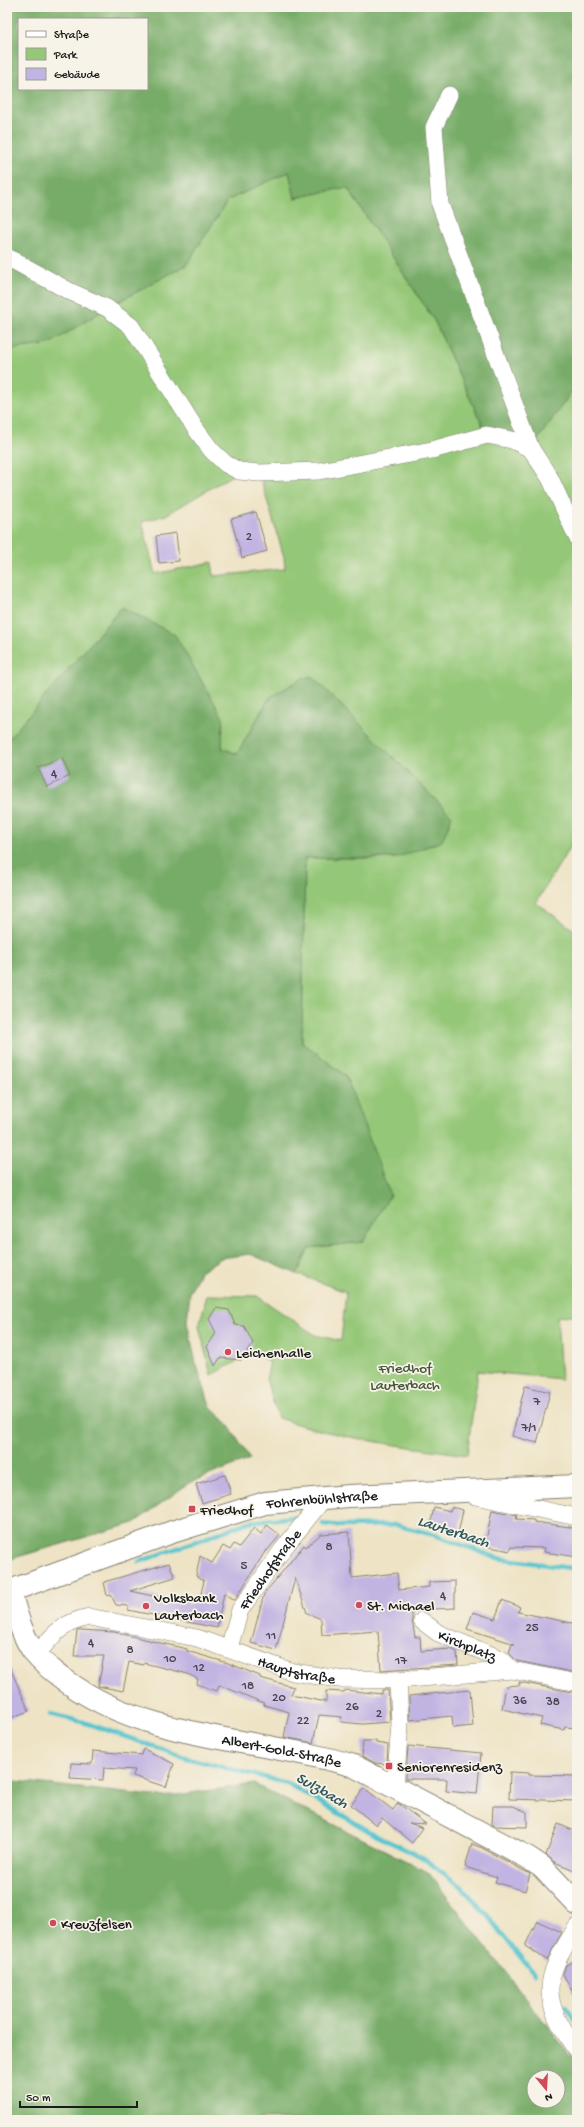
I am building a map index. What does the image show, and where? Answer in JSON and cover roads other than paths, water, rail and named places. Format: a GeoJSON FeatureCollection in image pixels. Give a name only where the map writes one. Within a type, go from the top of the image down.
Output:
{"type":"FeatureCollection","features":[{"type":"Feature","properties":{"kind":"street"},"geometry":{"type":"LineString","coordinates":[[449,95],[434,127],[440,204],[531,449],[550,478],[577,537]]}},
{"type":"Feature","properties":{"kind":"street"},"geometry":{"type":"LineString","coordinates":[[7,257],[69,291],[107,308],[131,326],[195,428],[212,451],[226,464],[239,471],[259,473],[319,471],[432,450],[487,435],[512,440],[531,449]]}},
{"type":"Feature","properties":{"kind":"street","name":"Fohrenbühlstraße"},"geometry":{"type":"LineString","coordinates":[[8,1592],[222,1515],[265,1503],[324,1498],[461,1493],[577,1486]]}},
{"type":"Feature","properties":{"kind":"street"},"geometry":{"type":"LineString","coordinates":[[461,1493],[577,1517]]}},
{"type":"Feature","properties":{"kind":"street","name":"Friedhofstraße"},"geometry":{"type":"LineString","coordinates":[[229,1648],[240,1610],[283,1549],[324,1498]]}},
{"type":"Feature","properties":{"kind":"street","name":"Albert-Gold-Straße"},"geometry":{"type":"LineString","coordinates":[[8,1592],[19,1623],[36,1655],[53,1671],[75,1687],[100,1702],[132,1716],[225,1741],[323,1757],[354,1766],[527,1857],[542,1867],[577,1904]]}},
{"type":"Feature","properties":{"kind":"street","name":"Hauptstraße"},"geometry":{"type":"LineString","coordinates":[[36,1655],[56,1631],[73,1620],[89,1617],[189,1636],[229,1648],[293,1672],[339,1679],[398,1680],[512,1670],[577,1683]]}},
{"type":"Feature","properties":{"kind":"street","name":"Kirchplatz"},"geometry":{"type":"LineString","coordinates":[[422,1621],[438,1633],[501,1660],[512,1670]]}},
{"type":"Feature","properties":{"kind":"street"},"geometry":{"type":"LineString","coordinates":[[395,1788],[400,1724],[398,1680]]}},
{"type":"Feature","properties":{"kind":"street"},"geometry":{"type":"LineString","coordinates":[[577,1927],[560,1953],[551,1977],[550,2001],[562,2029],[577,2051]]}},
{"type":"Feature","properties":{"kind":"waterway","name":"Lauterbach"},"geometry":{"type":"LineString","coordinates":[[139,1562],[249,1522],[293,1517]]}},
{"type":"Feature","properties":{"kind":"waterway","name":"Lauterbach"},"geometry":{"type":"LineString","coordinates":[[323,1524],[343,1526],[396,1525],[431,1534],[498,1558],[577,1569]]}},
{"type":"Feature","properties":{"kind":"waterway","name":"Sulzbach"},"geometry":{"type":"LineString","coordinates":[[50,1714],[83,1722],[187,1758],[287,1783],[381,1838],[420,1856],[461,1886],[486,1914],[534,1974]]}},
{"type":"Feature","properties":{"kind":"waterway","name":"Sulzbach"},"geometry":{"type":"LineString","coordinates":[[565,2005],[577,2022]]}},
{"type":"Feature","properties":{"kind":"place","name":"Leichenhalle"},"geometry":{"type":"Point","coordinates":[228,1352]}},
{"type":"Feature","properties":{"kind":"place","name":"Friedhof"},"geometry":{"type":"Point","coordinates":[192,1509]}},
{"type":"Feature","properties":{"kind":"place","name":"St. Michael"},"geometry":{"type":"Point","coordinates":[359,1605]}},
{"type":"Feature","properties":{"kind":"place","name":"Volksbank Lauterbach"},"geometry":{"type":"Point","coordinates":[146,1606]}},
{"type":"Feature","properties":{"kind":"place","name":"Seniorenresidenz"},"geometry":{"type":"Point","coordinates":[389,1766]}},
{"type":"Feature","properties":{"kind":"place","name":"Kreuzfelsen"},"geometry":{"type":"Point","coordinates":[53,1923]}},
{"type":"Feature","properties":{"kind":"park label","name":"Friedhof Lauterbach"},"geometry":{"type":"Point","coordinates":[405,1376]}}]}
